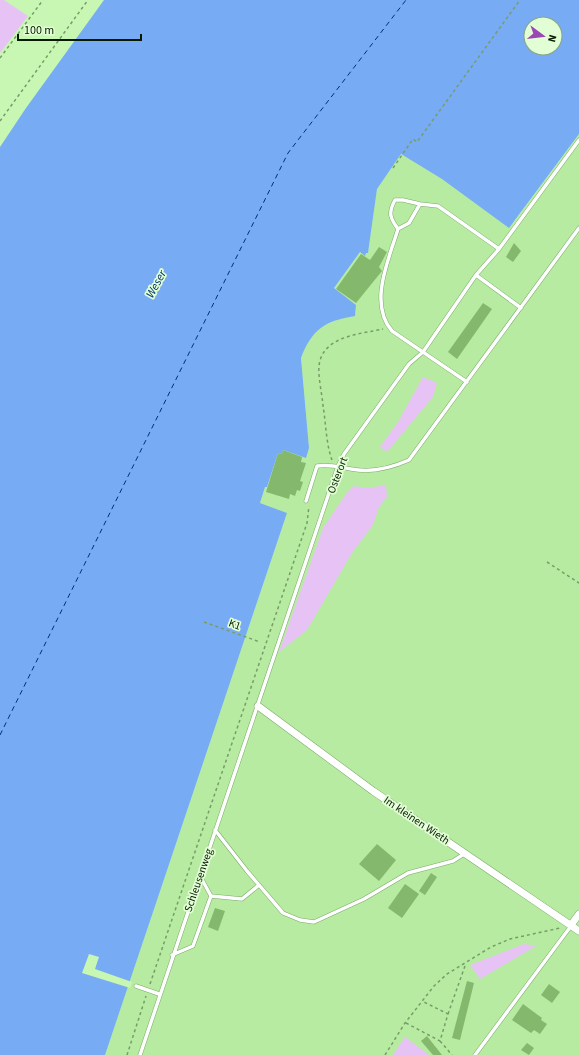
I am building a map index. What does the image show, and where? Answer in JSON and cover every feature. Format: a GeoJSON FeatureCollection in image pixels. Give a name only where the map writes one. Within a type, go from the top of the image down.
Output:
{"type":"FeatureCollection","features":[{"type":"Feature","properties":{"kind":"street","name":"Im kleinen Wieth"},"geometry":{"type":"LineString","coordinates":[[258,706],[373,791],[579,931]]}},
{"type":"Feature","properties":{"kind":"street"},"geometry":{"type":"LineString","coordinates":[[571,925],[579,914]]}},
{"type":"Feature","properties":{"kind":"lane","name":"Osterort"},"geometry":{"type":"LineString","coordinates":[[258,706],[338,466],[344,454],[409,364],[423,352],[476,275],[499,249],[579,140]]}},
{"type":"Feature","properties":{"kind":"lane"},"geometry":{"type":"LineString","coordinates":[[398,229],[390,218],[390,210],[395,200],[438,206],[499,249]]}},
{"type":"Feature","properties":{"kind":"lane"},"geometry":{"type":"LineString","coordinates":[[420,204],[409,223],[398,229],[382,284],[382,304],[386,323],[389,328],[467,382]]}},
{"type":"Feature","properties":{"kind":"lane"},"geometry":{"type":"LineString","coordinates":[[306,501],[317,466],[328,464],[352,470],[388,469],[409,460],[522,308],[579,228]]}},
{"type":"Feature","properties":{"kind":"lane"},"geometry":{"type":"LineString","coordinates":[[476,275],[522,308]]}},
{"type":"Feature","properties":{"kind":"lane","name":"Schleusenweg"},"geometry":{"type":"LineString","coordinates":[[140,1055],[172,955],[258,706]]}},
{"type":"Feature","properties":{"kind":"lane"},"geometry":{"type":"LineString","coordinates":[[215,830],[283,913],[300,920],[314,922],[364,899],[408,873],[453,861],[465,853]]}},
{"type":"Feature","properties":{"kind":"lane"},"geometry":{"type":"LineString","coordinates":[[172,955],[193,946],[211,896],[200,876]]}},
{"type":"Feature","properties":{"kind":"lane"},"geometry":{"type":"LineString","coordinates":[[211,896],[242,899],[259,885]]}},
{"type":"Feature","properties":{"kind":"lane"},"geometry":{"type":"LineString","coordinates":[[475,1055],[571,925]]}},
{"type":"Feature","properties":{"kind":"lane"},"geometry":{"type":"LineString","coordinates":[[136,986],[159,994]]}},
{"type":"Feature","properties":{"kind":"path"},"geometry":{"type":"LineString","coordinates":[[0,58],[43,0]]}},
{"type":"Feature","properties":{"kind":"path"},"geometry":{"type":"LineString","coordinates":[[0,121],[88,0]]}},
{"type":"Feature","properties":{"kind":"path"},"geometry":{"type":"LineString","coordinates":[[393,168],[414,139],[417,142],[520,0]]}},
{"type":"Feature","properties":{"kind":"path"},"geometry":{"type":"LineString","coordinates":[[338,466],[332,460],[329,448],[319,367],[321,356],[334,342],[349,336],[389,328]]}},
{"type":"Feature","properties":{"kind":"path"},"geometry":{"type":"LineString","coordinates":[[127,1055],[307,523],[309,507],[306,501]]}},
{"type":"Feature","properties":{"kind":"path"},"geometry":{"type":"LineString","coordinates":[[547,562],[579,583]]}},
{"type":"Feature","properties":{"kind":"path","name":"K1"},"geometry":{"type":"LineString","coordinates":[[204,622],[260,642]]}},
{"type":"Feature","properties":{"kind":"path"},"geometry":{"type":"LineString","coordinates":[[386,1055],[405,1023],[434,986],[447,974],[491,947],[510,939],[571,925]]}},
{"type":"Feature","properties":{"kind":"path"},"geometry":{"type":"LineString","coordinates":[[440,1041],[466,963]]}},
{"type":"Feature","properties":{"kind":"path"},"geometry":{"type":"LineString","coordinates":[[422,1001],[448,1014]]}},
{"type":"Feature","properties":{"kind":"path"},"geometry":{"type":"LineString","coordinates":[[405,1023],[440,1041],[452,1055]]}},
{"type":"Feature","properties":{"kind":"shaded area"},"geometry":{"type":"Polygon","coordinates":[[[0,0],[4,0],[28,16],[0,53],[0,0]]]}},
{"type":"Feature","properties":{"kind":"shaded area"},"geometry":{"type":"Polygon","coordinates":[[[579,134],[579,1055],[105,1055],[287,513],[260,503],[265,487],[267,487],[278,453],[283,450],[306,457],[309,448],[301,357],[312,334],[321,327],[339,319],[355,315],[356,305],[334,288],[360,252],[365,255],[368,253],[377,189],[401,154],[514,222],[579,134]]]}},
{"type":"Feature","properties":{"kind":"shaded area"},"geometry":{"type":"Polygon","coordinates":[[[423,377],[437,383],[433,397],[387,452],[380,447],[398,422],[423,377]]]}},
{"type":"Feature","properties":{"kind":"shaded area"},"geometry":{"type":"Polygon","coordinates":[[[386,485],[387,497],[379,507],[373,525],[352,553],[307,630],[279,652],[323,528],[348,491],[354,486],[369,488],[386,485]]]}},
{"type":"Feature","properties":{"kind":"shaded area"},"geometry":{"type":"Polygon","coordinates":[[[524,944],[536,946],[480,979],[470,965],[524,944]]]}},
{"type":"Feature","properties":{"kind":"shaded area"},"geometry":{"type":"Polygon","coordinates":[[[405,1037],[429,1055],[393,1055],[405,1037]]]}},
{"type":"Feature","properties":{"kind":"water","name":"Weser"},"geometry":{"type":"Polygon","coordinates":[[[104,0],[579,0],[579,134],[509,228],[442,179],[401,154],[377,189],[368,253],[366,253],[365,256],[360,252],[334,288],[356,305],[355,316],[335,321],[321,328],[315,333],[305,348],[301,358],[309,448],[306,458],[283,450],[282,454],[278,453],[267,487],[265,487],[260,503],[287,513],[105,1055],[0,1055],[0,147],[26,108],[104,0]]]}},
{"type":"Feature","properties":{"kind":"pier"},"geometry":{"type":"Polygon","coordinates":[[[89,954],[99,957],[95,969],[132,982],[130,988],[82,973],[89,954]]]}},
{"type":"Feature","properties":{"kind":"building"},"geometry":{"type":"Polygon","coordinates":[[[514,243],[521,251],[513,262],[506,257],[514,243]]]}},
{"type":"Feature","properties":{"kind":"building"},"geometry":{"type":"Polygon","coordinates":[[[379,247],[387,252],[379,267],[382,271],[356,303],[336,289],[361,254],[370,260],[379,247]]]}},
{"type":"Feature","properties":{"kind":"building"},"geometry":{"type":"Polygon","coordinates":[[[483,303],[492,309],[457,359],[448,352],[483,303]]]}},
{"type":"Feature","properties":{"kind":"building"},"geometry":{"type":"Polygon","coordinates":[[[283,450],[302,457],[301,462],[306,463],[300,481],[303,482],[300,491],[297,490],[295,496],[290,494],[289,499],[266,492],[278,453],[282,454],[283,450]]]}},
{"type":"Feature","properties":{"kind":"building"},"geometry":{"type":"Polygon","coordinates":[[[377,844],[396,860],[379,881],[359,864],[377,844]]]}},
{"type":"Feature","properties":{"kind":"building"},"geometry":{"type":"Polygon","coordinates":[[[431,873],[437,877],[425,895],[419,891],[431,873]]]}},
{"type":"Feature","properties":{"kind":"building"},"geometry":{"type":"Polygon","coordinates":[[[405,884],[419,894],[402,918],[388,908],[405,884]]]}},
{"type":"Feature","properties":{"kind":"building"},"geometry":{"type":"Polygon","coordinates":[[[215,908],[225,911],[218,931],[208,927],[215,908]]]}},
{"type":"Feature","properties":{"kind":"building"},"geometry":{"type":"Polygon","coordinates":[[[467,981],[474,983],[460,1040],[452,1038],[467,981]]]}},
{"type":"Feature","properties":{"kind":"building"},"geometry":{"type":"Polygon","coordinates":[[[549,984],[560,992],[552,1003],[541,995],[549,984]]]}},
{"type":"Feature","properties":{"kind":"building"},"geometry":{"type":"Polygon","coordinates":[[[523,1004],[542,1018],[541,1020],[547,1024],[540,1034],[534,1030],[531,1033],[512,1020],[523,1004]]]}},
{"type":"Feature","properties":{"kind":"building"},"geometry":{"type":"Polygon","coordinates":[[[427,1036],[442,1055],[433,1055],[421,1041],[427,1036]]]}},
{"type":"Feature","properties":{"kind":"building"},"geometry":{"type":"Polygon","coordinates":[[[527,1043],[534,1048],[529,1055],[521,1050],[527,1043]]]}},
{"type":"Feature","properties":{"kind":"ferry route"},"geometry":{"type":"LineString","coordinates":[[0,735],[288,153],[406,0]]}}]}
